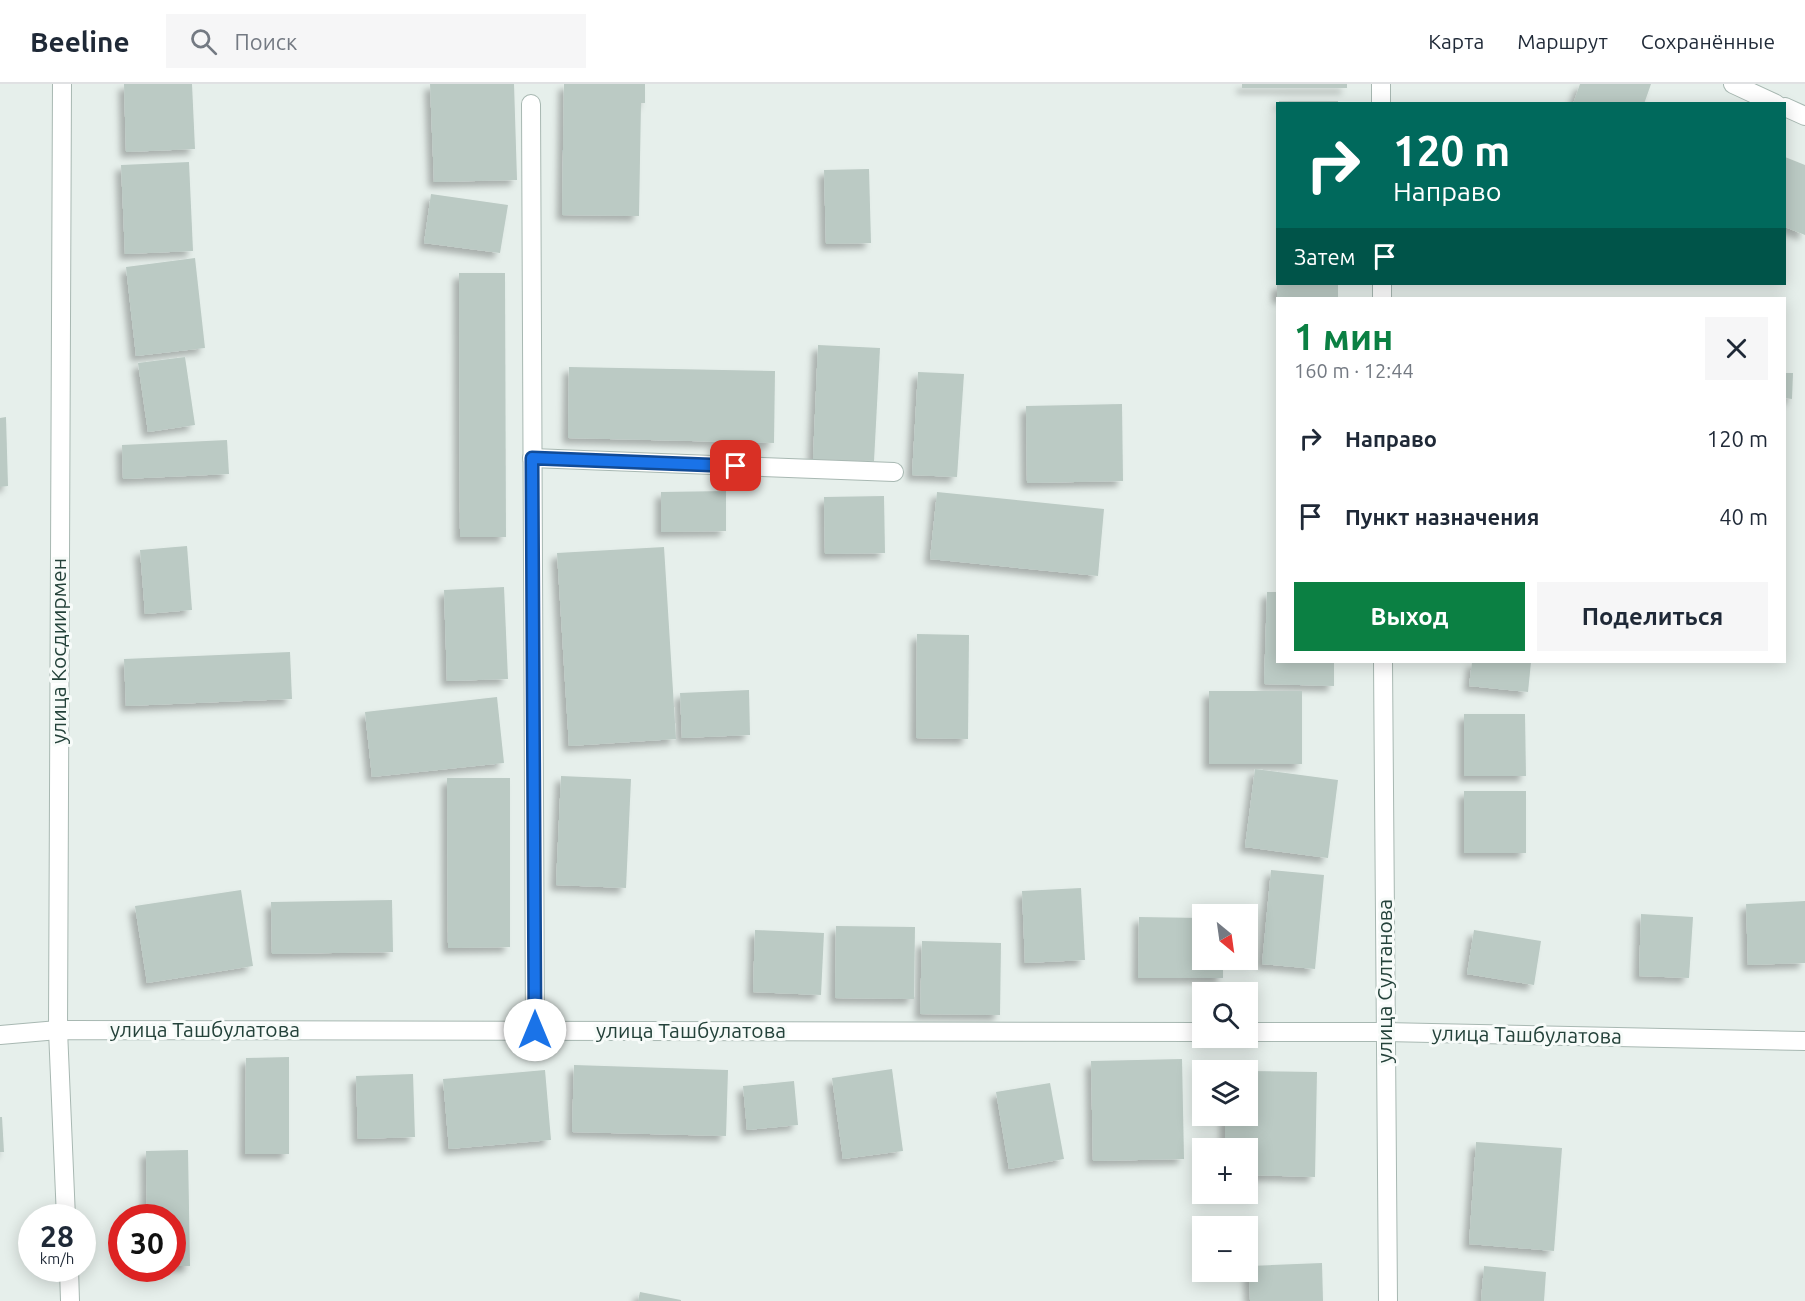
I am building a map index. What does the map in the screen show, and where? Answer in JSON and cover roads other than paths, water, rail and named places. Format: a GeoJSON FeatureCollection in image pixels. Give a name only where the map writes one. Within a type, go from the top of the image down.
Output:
{"type":"FeatureCollection","features":[{"type":"Feature","properties":{"kind":"street","name":"улица Косдиирмен"},"geometry":{"type":"LineString","coordinates":[[62,84],[58,1030],[65,1204]]}},
{"type":"Feature","properties":{"kind":"street"},"geometry":{"type":"LineString","coordinates":[[1381,84],[1381,102]]}},
{"type":"Feature","properties":{"kind":"street"},"geometry":{"type":"LineString","coordinates":[[1732,84],[1772,102]]}},
{"type":"Feature","properties":{"kind":"street"},"geometry":{"type":"LineString","coordinates":[[531,104],[535,1030]]}},
{"type":"Feature","properties":{"kind":"street"},"geometry":{"type":"LineString","coordinates":[[1786,108],[1805,116]]}},
{"type":"Feature","properties":{"kind":"street"},"geometry":{"type":"LineString","coordinates":[[532,458],[894,472]]}},
{"type":"Feature","properties":{"kind":"street","name":"улица Султанова"},"geometry":{"type":"LineString","coordinates":[[1383,663],[1388,1301]]}},
{"type":"Feature","properties":{"kind":"street","name":"улица Ташбулатова"},"geometry":{"type":"LineString","coordinates":[[0,1035],[58,1030],[1192,1032]]}},
{"type":"Feature","properties":{"kind":"street","name":"улица Ташбулатова"},"geometry":{"type":"LineString","coordinates":[[1258,1032],[1385,1032],[1805,1041]]}},
{"type":"Feature","properties":{"kind":"street"},"geometry":{"type":"LineString","coordinates":[[69,1282],[70,1301]]}}]}
